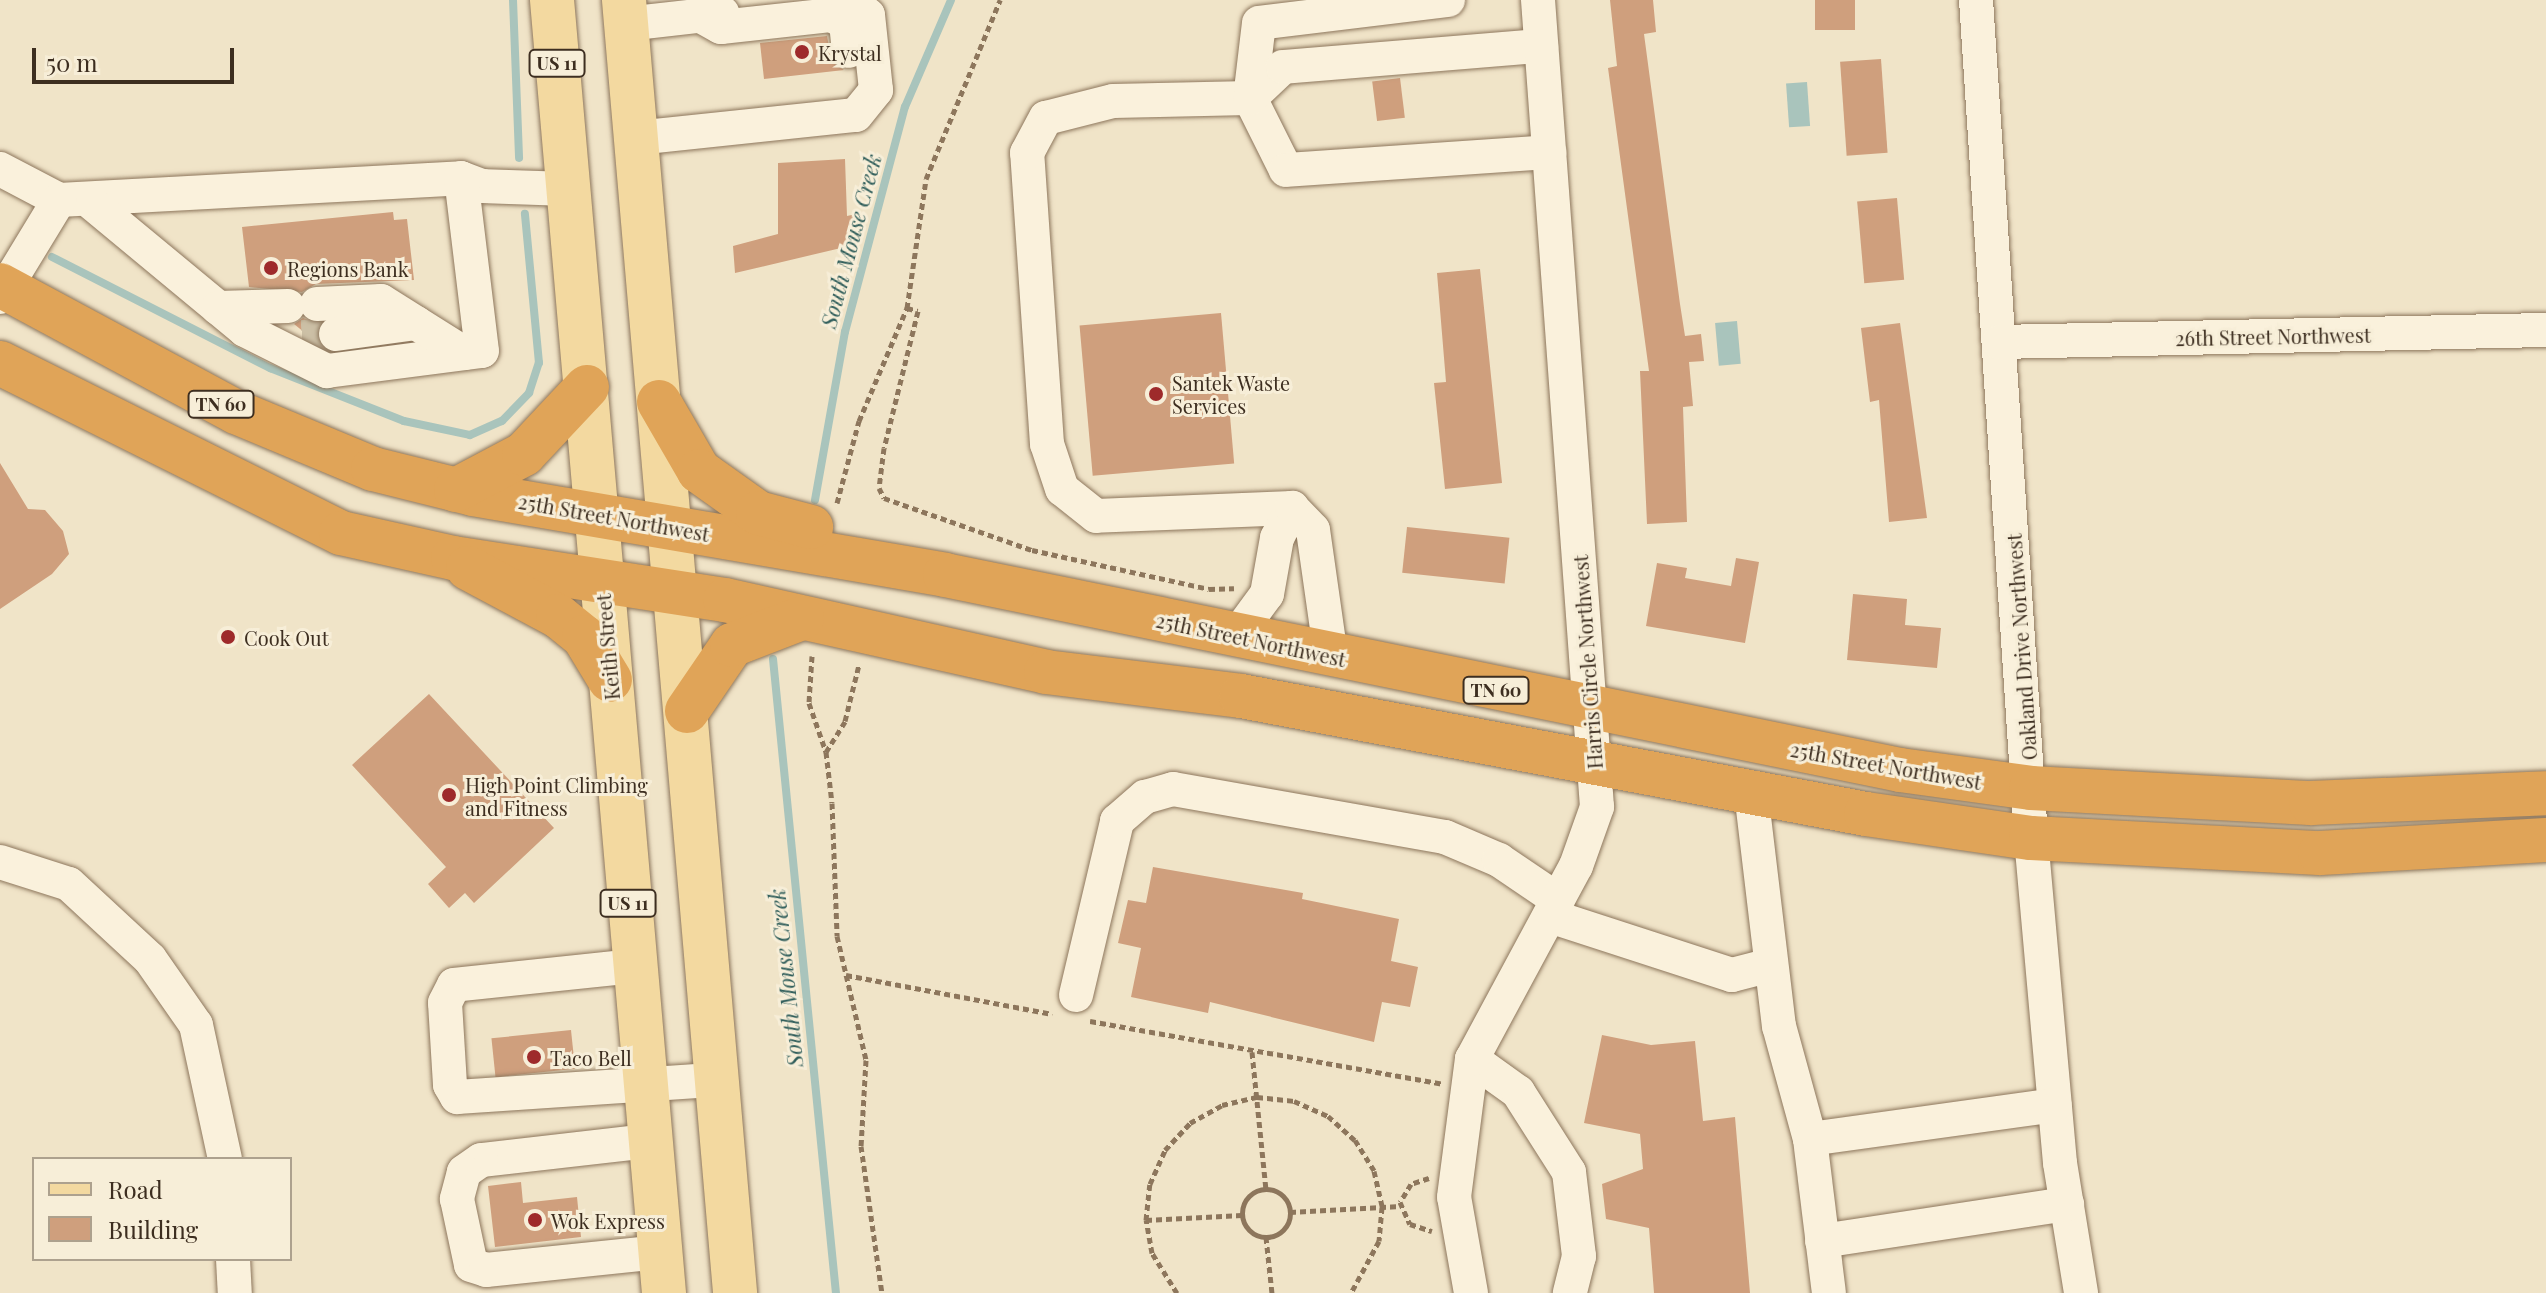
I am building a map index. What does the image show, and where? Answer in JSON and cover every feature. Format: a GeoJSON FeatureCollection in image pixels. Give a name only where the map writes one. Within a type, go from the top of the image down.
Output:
{"type":"FeatureCollection","features":[{"type":"Feature","properties":{"kind":"highway","name":"25th Street Northwest"},"geometry":{"type":"LineString","coordinates":[[2,290],[236,412],[373,469],[456,490],[945,575],[1592,710],[1900,770],[2031,788],[2311,803],[2546,793]]}},
{"type":"Feature","properties":{"kind":"highway"},"geometry":{"type":"LineString","coordinates":[[0,363],[301,517],[453,558],[602,577],[675,590],[807,635],[1046,672],[1241,696],[1751,792],[2031,838],[2320,853],[2546,840]]}},
{"type":"Feature","properties":{"kind":"highway"},"geometry":{"type":"LineString","coordinates":[[456,490],[524,454],[587,387]]}},
{"type":"Feature","properties":{"kind":"highway"},"geometry":{"type":"LineString","coordinates":[[659,402],[699,471],[758,513],[851,537],[945,575]]}},
{"type":"Feature","properties":{"kind":"highway"},"geometry":{"type":"LineString","coordinates":[[453,558],[558,616],[584,637],[610,680]]}},
{"type":"Feature","properties":{"kind":"highway"},"geometry":{"type":"LineString","coordinates":[[687,711],[732,645],[807,635]]}},
{"type":"Feature","properties":{"kind":"main road","name":"Keith Street"},"geometry":{"type":"LineString","coordinates":[[552,0],[587,387],[648,1141],[662,1272]]}},
{"type":"Feature","properties":{"kind":"main road"},"geometry":{"type":"LineString","coordinates":[[625,12],[735,1293]]}},
{"type":"Feature","properties":{"kind":"street"},"geometry":{"type":"LineString","coordinates":[[625,12],[699,15],[842,0]]}},
{"type":"Feature","properties":{"kind":"street"},"geometry":{"type":"LineString","coordinates":[[636,138],[856,115],[876,90],[868,15],[848,0]]}},
{"type":"Feature","properties":{"kind":"street"},"geometry":{"type":"LineString","coordinates":[[1448,0],[1259,23],[1250,98],[1286,170],[1549,152]]}},
{"type":"Feature","properties":{"kind":"street","name":"Harris Circle Northwest"},"geometry":{"type":"LineString","coordinates":[[1471,1293],[1454,1197],[1469,1074],[1554,908],[1597,807],[1538,0]]}},
{"type":"Feature","properties":{"kind":"street","name":"Oakland Drive Northwest"},"geometry":{"type":"LineString","coordinates":[[1976,0],[2031,788],[2031,838],[2055,1105],[2081,1293]]}},
{"type":"Feature","properties":{"kind":"street"},"geometry":{"type":"LineString","coordinates":[[699,15],[721,27],[832,15],[846,23],[856,115]]}},
{"type":"Feature","properties":{"kind":"street"},"geometry":{"type":"LineString","coordinates":[[1331,656],[1313,530],[1292,508],[1096,516],[1062,489],[1047,444],[1027,153],[1046,118],[1113,101],[1250,98],[1283,67],[1541,46]]}},
{"type":"Feature","properties":{"kind":"street"},"geometry":{"type":"LineString","coordinates":[[0,169],[73,200],[245,330],[327,371],[482,351],[461,178]]}},
{"type":"Feature","properties":{"kind":"street"},"geometry":{"type":"LineString","coordinates":[[2,290],[73,200],[461,178],[482,186],[568,189]]}},
{"type":"Feature","properties":{"kind":"street"},"geometry":{"type":"LineString","coordinates":[[218,308],[381,301],[464,353]]}},
{"type":"Feature","properties":{"kind":"street"},"geometry":{"type":"LineString","coordinates":[[218,308],[302,337]]}},
{"type":"Feature","properties":{"kind":"street"},"geometry":{"type":"LineString","coordinates":[[336,334],[416,323]]}},
{"type":"Feature","properties":{"kind":"street","name":"26th Street Northwest"},"geometry":{"type":"LineString","coordinates":[[1999,342],[2546,330]]}},
{"type":"Feature","properties":{"kind":"street"},"geometry":{"type":"LineString","coordinates":[[1236,636],[1267,594],[1277,538],[1292,508]]}},
{"type":"Feature","properties":{"kind":"street"},"geometry":{"type":"LineString","coordinates":[[1074,1010],[1117,821],[1145,797],[1173,789],[1445,837],[1499,860],[1554,908],[1732,975],[1771,965]]}},
{"type":"Feature","properties":{"kind":"street"},"geometry":{"type":"LineString","coordinates":[[1751,792],[1779,1026],[1810,1139],[1829,1293]]}},
{"type":"Feature","properties":{"kind":"street"},"geometry":{"type":"LineString","coordinates":[[0,862],[69,884],[150,959],[196,1025],[225,1157]]}},
{"type":"Feature","properties":{"kind":"street"},"geometry":{"type":"LineString","coordinates":[[634,966],[468,980],[454,985],[445,1003],[450,1085],[464,1100],[715,1080]]}},
{"type":"Feature","properties":{"kind":"street"},"geometry":{"type":"LineString","coordinates":[[1469,1074],[1518,1092],[1569,1172],[1579,1256],[1570,1293]]}},
{"type":"Feature","properties":{"kind":"street"},"geometry":{"type":"LineString","coordinates":[[1810,1139],[2055,1105]]}},
{"type":"Feature","properties":{"kind":"street"},"geometry":{"type":"LineString","coordinates":[[648,1141],[500,1154],[464,1172],[457,1199],[471,1265],[486,1270],[589,1260],[662,1272]]}},
{"type":"Feature","properties":{"kind":"street"},"geometry":{"type":"LineString","coordinates":[[1822,1241],[2067,1204]]}},
{"type":"Feature","properties":{"kind":"street"},"geometry":{"type":"LineString","coordinates":[[233,1261],[235,1293]]}},
{"type":"Feature","properties":{"kind":"path"},"geometry":{"type":"LineString","coordinates":[[837,503],[859,421],[907,308],[926,179],[1000,0]]}},
{"type":"Feature","properties":{"kind":"path"},"geometry":{"type":"LineString","coordinates":[[907,308],[918,311],[884,448],[879,488],[884,498],[1032,550],[1209,589],[1246,586],[1267,594]]}},
{"type":"Feature","properties":{"kind":"path"},"geometry":{"type":"LineString","coordinates":[[807,635],[809,703],[826,752],[832,887],[846,975],[866,1060],[861,1146],[882,1293]]}},
{"type":"Feature","properties":{"kind":"path"},"geometry":{"type":"LineString","coordinates":[[826,752],[845,721],[859,662]]}},
{"type":"Feature","properties":{"kind":"path"},"geometry":{"type":"LineString","coordinates":[[846,975],[1074,1010],[1252,1052],[1469,1074]]}},
{"type":"Feature","properties":{"kind":"path"},"geometry":{"type":"LineString","coordinates":[[1252,1052],[1266,1190]]}},
{"type":"Feature","properties":{"kind":"path"},"geometry":{"type":"LineString","coordinates":[[1177,1293],[1152,1253],[1146,1220],[1150,1184],[1165,1150],[1190,1123],[1222,1105],[1257,1097],[1294,1101],[1346,1132],[1374,1171],[1382,1207],[1379,1241],[1351,1293]]}},
{"type":"Feature","properties":{"kind":"path"},"geometry":{"type":"LineString","coordinates":[[1266,1190],[1282,1196],[1289,1212],[1283,1229],[1266,1237],[1249,1231],[1242,1215],[1249,1197],[1266,1190]]}},
{"type":"Feature","properties":{"kind":"path"},"geometry":{"type":"LineString","coordinates":[[1289,1212],[1401,1206]]}},
{"type":"Feature","properties":{"kind":"path"},"geometry":{"type":"LineString","coordinates":[[1146,1220],[1242,1215]]}},
{"type":"Feature","properties":{"kind":"path"},"geometry":{"type":"LineString","coordinates":[[1266,1237],[1272,1293]]}},
{"type":"Feature","properties":{"kind":"water"},"geometry":{"type":"Polygon","coordinates":[[[1807,82],[1810,126],[1789,127],[1786,83],[1807,82]]]}},
{"type":"Feature","properties":{"kind":"water"},"geometry":{"type":"Polygon","coordinates":[[[1737,321],[1741,364],[1719,366],[1715,323],[1737,321]]]}},
{"type":"Feature","properties":{"kind":"building"},"geometry":{"type":"Polygon","coordinates":[[[1610,0],[1653,0],[1656,32],[1644,34],[1680,304],[1685,336],[1701,334],[1704,361],[1689,362],[1693,406],[1683,407],[1687,522],[1647,524],[1640,371],[1649,371],[1608,68],[1617,66],[1610,0]]]}},
{"type":"Feature","properties":{"kind":"building"},"geometry":{"type":"Polygon","coordinates":[[[1815,0],[1855,0],[1855,30],[1815,30],[1815,0]]]}},
{"type":"Feature","properties":{"kind":"building","name":"Krystal"},"geometry":{"type":"Polygon","coordinates":[[[827,36],[832,62],[844,70],[764,79],[760,43],[827,36]]]}},
{"type":"Feature","properties":{"kind":"building"},"geometry":{"type":"Polygon","coordinates":[[[1881,59],[1888,153],[1847,156],[1840,62],[1881,59]]]}},
{"type":"Feature","properties":{"kind":"building"},"geometry":{"type":"Polygon","coordinates":[[[1400,78],[1405,118],[1377,121],[1372,81],[1400,78]]]}},
{"type":"Feature","properties":{"kind":"building"},"geometry":{"type":"Polygon","coordinates":[[[845,159],[847,216],[856,214],[858,244],[735,273],[733,246],[778,234],[778,163],[845,159]]]}},
{"type":"Feature","properties":{"kind":"building"},"geometry":{"type":"Polygon","coordinates":[[[1897,198],[1904,280],[1864,283],[1857,201],[1897,198]]]}},
{"type":"Feature","properties":{"kind":"building"},"geometry":{"type":"Polygon","coordinates":[[[393,212],[394,220],[407,219],[414,280],[316,284],[302,292],[249,287],[242,227],[393,212]]]}},
{"type":"Feature","properties":{"kind":"building"},"geometry":{"type":"Polygon","coordinates":[[[1480,269],[1502,483],[1445,489],[1434,383],[1446,382],[1437,273],[1480,269]]]}},
{"type":"Feature","properties":{"kind":"building","name":"Santek Waste Services"},"geometry":{"type":"Polygon","coordinates":[[[1221,313],[1234,463],[1093,476],[1080,325],[1221,313]]]}},
{"type":"Feature","properties":{"kind":"building"},"geometry":{"type":"Polygon","coordinates":[[[303,318],[319,324],[320,345],[294,324],[303,318]]]}},
{"type":"Feature","properties":{"kind":"building"},"geometry":{"type":"Polygon","coordinates":[[[1900,323],[1927,518],[1889,522],[1879,400],[1870,402],[1861,328],[1900,323]]]}},
{"type":"Feature","properties":{"kind":"building"},"geometry":{"type":"Polygon","coordinates":[[[0,463],[28,509],[45,510],[63,531],[69,554],[52,574],[0,609],[0,463]]]}},
{"type":"Feature","properties":{"kind":"building"},"geometry":{"type":"Polygon","coordinates":[[[1407,527],[1509,538],[1505,584],[1402,573],[1407,527]]]}},
{"type":"Feature","properties":{"kind":"building"},"geometry":{"type":"Polygon","coordinates":[[[1736,558],[1759,562],[1745,643],[1646,626],[1657,563],[1687,568],[1685,578],[1731,586],[1736,558]]]}},
{"type":"Feature","properties":{"kind":"building"},"geometry":{"type":"Polygon","coordinates":[[[1853,594],[1907,599],[1905,625],[1941,628],[1937,668],[1847,660],[1853,594]]]}},
{"type":"Feature","properties":{"kind":"building"},"geometry":{"type":"Polygon","coordinates":[[[429,694],[554,828],[474,903],[465,893],[449,908],[428,884],[446,867],[352,765],[429,694]]]}},
{"type":"Feature","properties":{"kind":"building"},"geometry":{"type":"Polygon","coordinates":[[[1153,867],[1303,893],[1302,899],[1399,919],[1391,961],[1418,967],[1410,1007],[1382,1002],[1374,1042],[1210,1002],[1208,1013],[1131,997],[1141,948],[1118,943],[1128,900],[1146,903],[1153,867]]]}},
{"type":"Feature","properties":{"kind":"building","name":"Taco Bell"},"geometry":{"type":"Polygon","coordinates":[[[571,1030],[575,1069],[496,1077],[491,1038],[571,1030]]]}},
{"type":"Feature","properties":{"kind":"building"},"geometry":{"type":"Polygon","coordinates":[[[1602,1035],[1651,1045],[1695,1041],[1703,1121],[1735,1117],[1750,1293],[1654,1293],[1649,1228],[1606,1219],[1602,1184],[1643,1169],[1640,1134],[1584,1123],[1602,1035]]]}},
{"type":"Feature","properties":{"kind":"building","name":"Wok Express"},"geometry":{"type":"Polygon","coordinates":[[[521,1182],[523,1203],[577,1197],[581,1237],[495,1247],[488,1186],[521,1182]]]}},
{"type":"Feature","properties":{"kind":"waterway"},"geometry":{"type":"LineString","coordinates":[[513,0],[519,158]]}},
{"type":"Feature","properties":{"kind":"waterway","name":"South Mouse Creek"},"geometry":{"type":"LineString","coordinates":[[815,500],[845,332],[905,107],[951,0]]}},
{"type":"Feature","properties":{"kind":"waterway"},"geometry":{"type":"LineString","coordinates":[[52,257],[270,368],[404,421],[470,435],[502,421],[529,393],[539,363],[525,214]]}},
{"type":"Feature","properties":{"kind":"waterway","name":"South Mouse Creek"},"geometry":{"type":"LineString","coordinates":[[773,659],[836,1293]]}},
{"type":"Feature","properties":{"kind":"tunnel"},"geometry":{"type":"LineString","coordinates":[[302,337],[336,334]]}},
{"type":"Feature","properties":{"kind":"place","name":"Krystal"},"geometry":{"type":"Point","coordinates":[802,52]}},
{"type":"Feature","properties":{"kind":"place","name":"Regions Bank"},"geometry":{"type":"Point","coordinates":[271,268]}},
{"type":"Feature","properties":{"kind":"place","name":"Santek Waste Services"},"geometry":{"type":"Point","coordinates":[1156,394]}},
{"type":"Feature","properties":{"kind":"place","name":"Cook Out"},"geometry":{"type":"Point","coordinates":[228,637]}},
{"type":"Feature","properties":{"kind":"place","name":"High Point Climbing and Fitness"},"geometry":{"type":"Point","coordinates":[449,795]}},
{"type":"Feature","properties":{"kind":"place","name":"Taco Bell"},"geometry":{"type":"Point","coordinates":[534,1057]}},
{"type":"Feature","properties":{"kind":"place","name":"Wok Express"},"geometry":{"type":"Point","coordinates":[535,1220]}}]}
